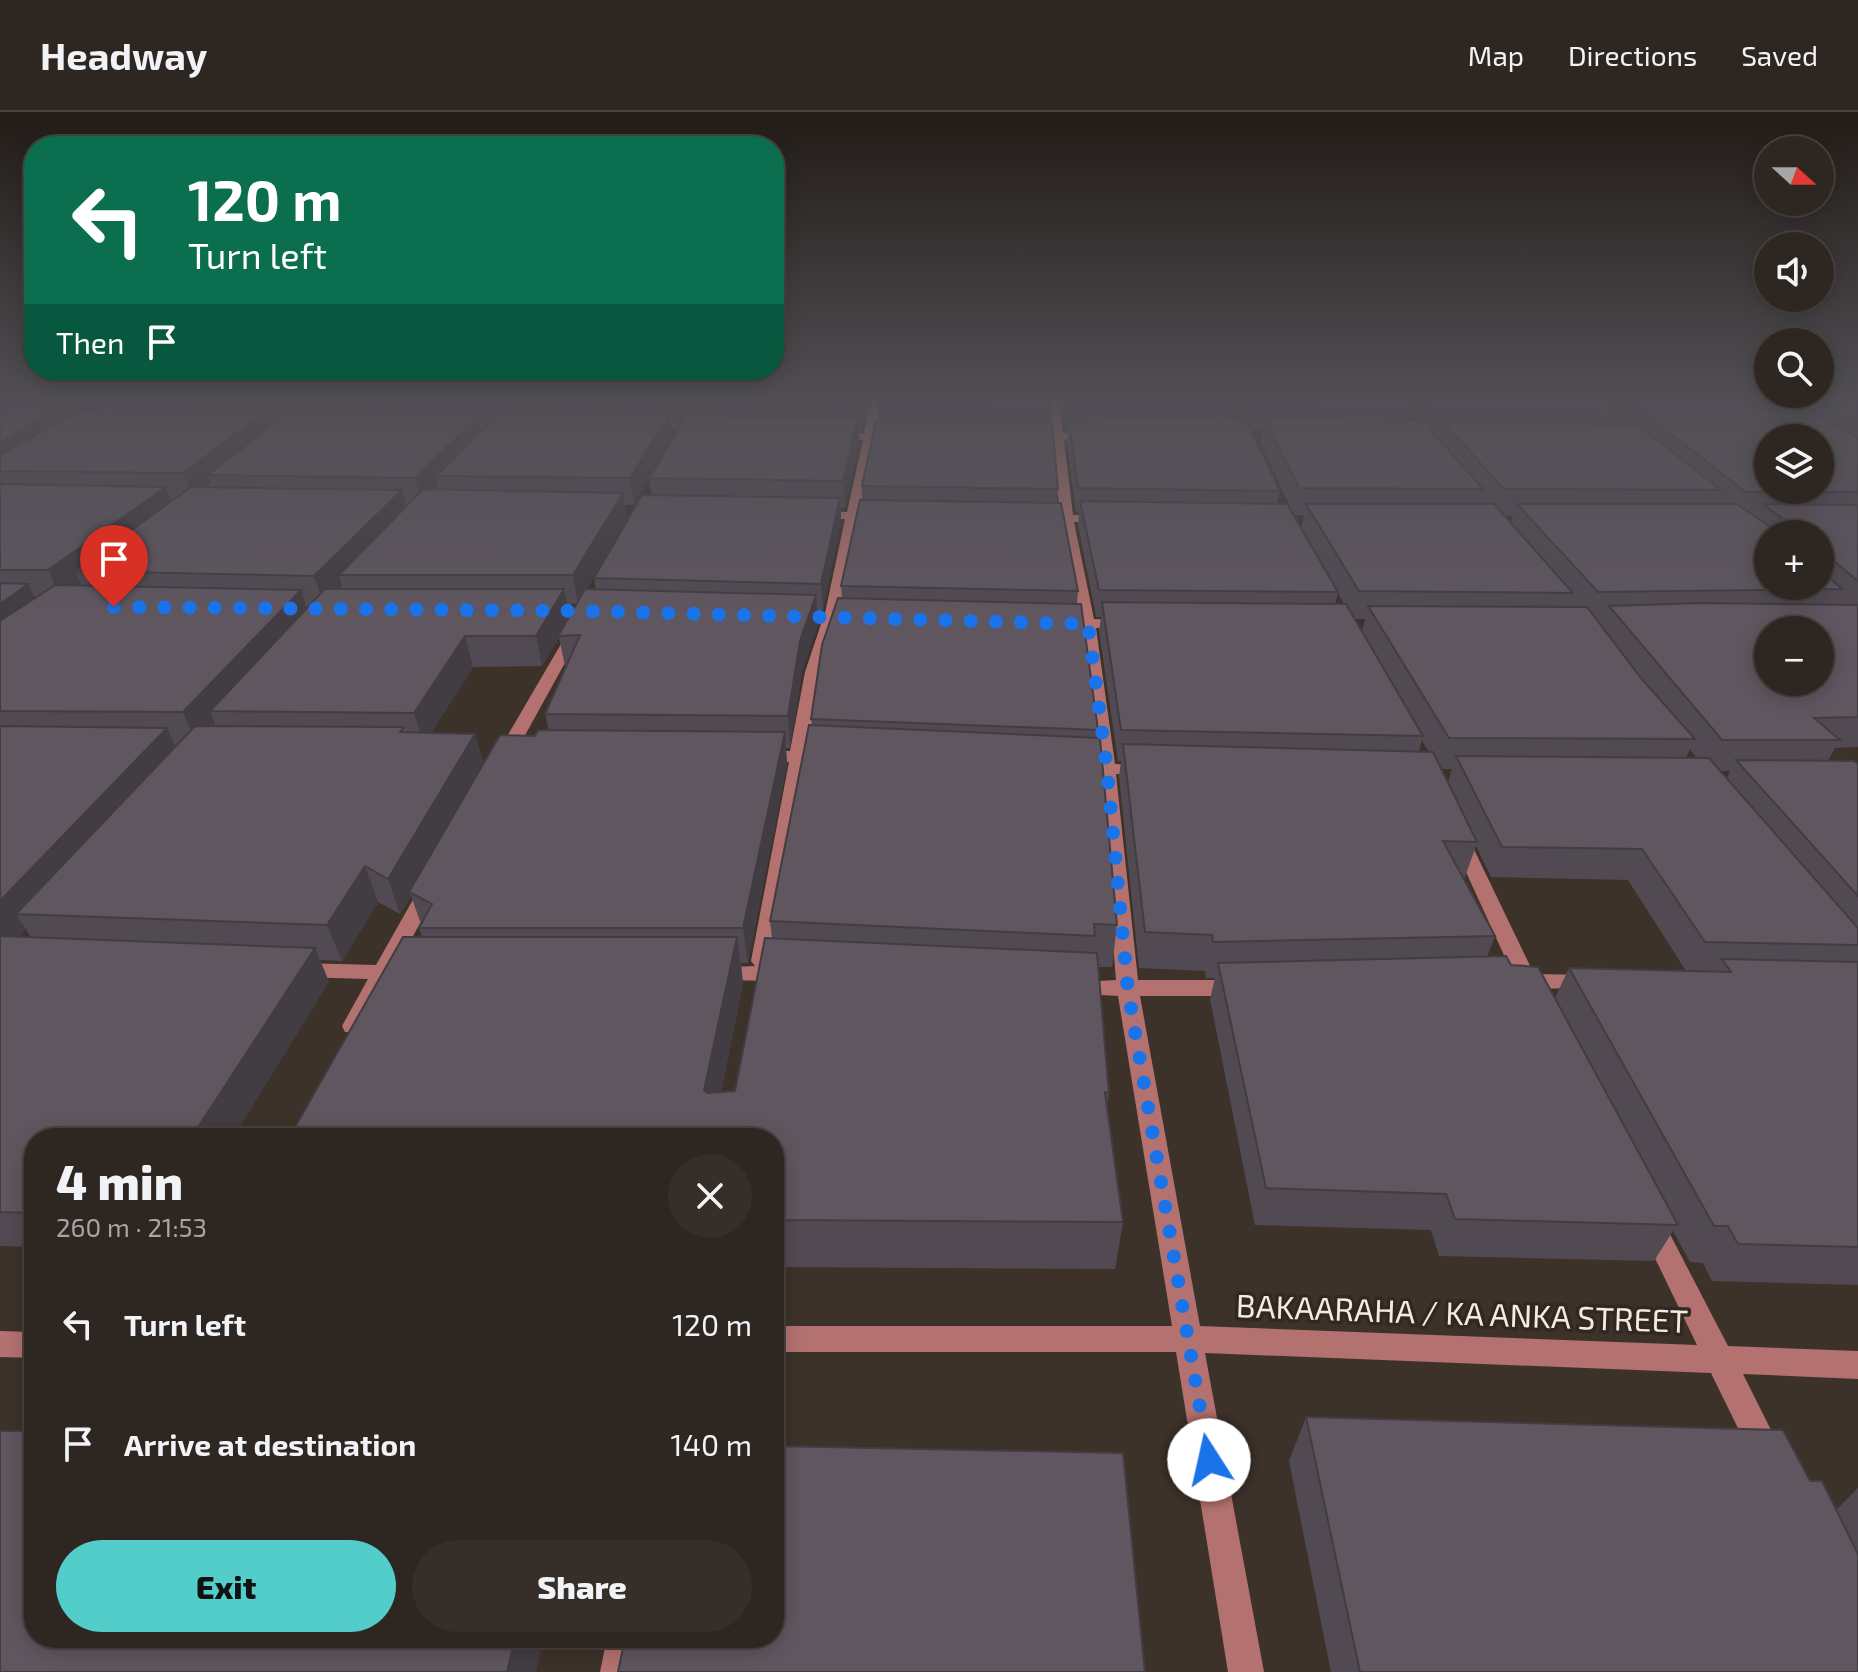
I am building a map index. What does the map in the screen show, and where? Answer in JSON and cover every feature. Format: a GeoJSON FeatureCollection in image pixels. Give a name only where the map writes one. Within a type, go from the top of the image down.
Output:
{"type":"FeatureCollection","features":[{"type":"Feature","properties":{"kind":"street"},"geometry":{"type":"LineString","coordinates":[[758,980],[801,756],[813,672],[831,617],[861,470]]}},
{"type":"Feature","properties":{"kind":"street"},"geometry":{"type":"LineString","coordinates":[[1060,470],[1088,624],[1107,769],[1128,991],[1246,1672]]}},
{"type":"Feature","properties":{"kind":"street"},"geometry":{"type":"LineString","coordinates":[[807,515],[898,516]]}},
{"type":"Feature","properties":{"kind":"street"},"geometry":{"type":"LineString","coordinates":[[1021,518],[1114,519]]}},
{"type":"Feature","properties":{"kind":"street"},"geometry":{"type":"LineString","coordinates":[[491,780],[586,611]]}},
{"type":"Feature","properties":{"kind":"street"},"geometry":{"type":"LineString","coordinates":[[770,616],[876,618]]}},
{"type":"Feature","properties":{"kind":"street"},"geometry":{"type":"LineString","coordinates":[[1043,622],[1149,624]]}},
{"type":"Feature","properties":{"kind":"street"},"geometry":{"type":"LineString","coordinates":[[739,755],[847,758]]}},
{"type":"Feature","properties":{"kind":"street"},"geometry":{"type":"LineString","coordinates":[[1061,767],[1168,771]]}},
{"type":"Feature","properties":{"kind":"street"},"geometry":{"type":"LineString","coordinates":[[1450,818],[1541,1009]]}},
{"type":"Feature","properties":{"kind":"street"},"geometry":{"type":"LineString","coordinates":[[345,1042],[436,877]]}},
{"type":"Feature","properties":{"kind":"street"},"geometry":{"type":"LineString","coordinates":[[269,969],[428,973]]}},
{"type":"Feature","properties":{"kind":"street"},"geometry":{"type":"LineString","coordinates":[[697,973],[758,980],[806,975]]}},
{"type":"Feature","properties":{"kind":"street"},"geometry":{"type":"LineString","coordinates":[[1494,982],[1605,983]]}},
{"type":"Feature","properties":{"kind":"street"},"geometry":{"type":"LineString","coordinates":[[1051,987],[1128,991],[1255,988]]}},
{"type":"Feature","properties":{"kind":"street"},"geometry":{"type":"LineString","coordinates":[[1643,1206],[1723,1361],[1777,1476]]}},
{"type":"Feature","properties":{"kind":"street","name":"BAKAARAHA / KA ANKA STREET"},"geometry":{"type":"LineString","coordinates":[[784,1339],[1188,1339],[1858,1365]]}},
{"type":"Feature","properties":{"kind":"street"},"geometry":{"type":"LineString","coordinates":[[0,1344],[24,1345]]}},
{"type":"Feature","properties":{"kind":"street"},"geometry":{"type":"LineString","coordinates":[[618,1672],[623,1648]]}},
{"type":"Feature","properties":{"kind":"building"},"geometry":{"type":"Polygon","coordinates":[[[0,470],[187,470],[183,473],[0,470]]]}},
{"type":"Feature","properties":{"kind":"building"},"geometry":{"type":"Polygon","coordinates":[[[215,470],[423,470],[415,478],[208,475],[215,470]]]}},
{"type":"Feature","properties":{"kind":"building"},"geometry":{"type":"Polygon","coordinates":[[[442,470],[635,470],[630,478],[436,476],[442,470]]]}},
{"type":"Feature","properties":{"kind":"building"},"geometry":{"type":"Polygon","coordinates":[[[654,470],[846,470],[843,481],[649,478],[654,470]]]}},
{"type":"Feature","properties":{"kind":"building"},"geometry":{"type":"Polygon","coordinates":[[[865,470],[1056,470],[1058,489],[862,486],[865,470]]]}},
{"type":"Feature","properties":{"kind":"building"},"geometry":{"type":"Polygon","coordinates":[[[1076,470],[1270,470],[1280,491],[1078,488],[1076,470]]]}},
{"type":"Feature","properties":{"kind":"building"},"geometry":{"type":"Polygon","coordinates":[[[1290,470],[1466,470],[1483,489],[1299,488],[1290,470]]]}},
{"type":"Feature","properties":{"kind":"building"},"geometry":{"type":"Polygon","coordinates":[[[1486,470],[1695,470],[1721,490],[1504,489],[1486,470]]]}},
{"type":"Feature","properties":{"kind":"building"},"geometry":{"type":"Polygon","coordinates":[[[1717,470],[1754,470],[1754,492],[1746,492],[1717,470]]]}},
{"type":"Feature","properties":{"kind":"building"},"geometry":{"type":"Polygon","coordinates":[[[1834,470],[1858,470],[1858,492],[1834,492],[1834,470]]]}},
{"type":"Feature","properties":{"kind":"building"},"geometry":{"type":"Polygon","coordinates":[[[0,484],[166,487],[48,570],[0,570],[0,484]]]}},
{"type":"Feature","properties":{"kind":"building"},"geometry":{"type":"Polygon","coordinates":[[[191,487],[402,490],[314,576],[75,571],[191,487]]]}},
{"type":"Feature","properties":{"kind":"building"},"geometry":{"type":"Polygon","coordinates":[[[423,489],[623,493],[573,575],[339,575],[423,489]]]}},
{"type":"Feature","properties":{"kind":"building"},"geometry":{"type":"Polygon","coordinates":[[[642,495],[840,498],[821,584],[594,578],[642,495]]]}},
{"type":"Feature","properties":{"kind":"building"},"geometry":{"type":"Polygon","coordinates":[[[860,500],[1061,503],[1078,591],[841,586],[860,500]]]}},
{"type":"Feature","properties":{"kind":"building"},"geometry":{"type":"Polygon","coordinates":[[[1080,501],[1287,504],[1338,592],[1099,590],[1080,501]]]}},
{"type":"Feature","properties":{"kind":"building"},"geometry":{"type":"Polygon","coordinates":[[[1306,504],[1494,504],[1573,593],[1359,591],[1306,504]]]}},
{"type":"Feature","properties":{"kind":"building"},"geometry":{"type":"Polygon","coordinates":[[[1517,504],[1737,504],[1760,520],[1754,520],[1754,590],[1598,592],[1517,504]]]}},
{"type":"Feature","properties":{"kind":"building"},"geometry":{"type":"Polygon","coordinates":[[[1763,504],[1858,505],[1858,581],[1834,561],[1834,520],[1782,518],[1763,504]]]}},
{"type":"Feature","properties":{"kind":"building"},"geometry":{"type":"Polygon","coordinates":[[[0,583],[28,584],[0,604],[0,583]]]}},
{"type":"Feature","properties":{"kind":"building"},"geometry":{"type":"Polygon","coordinates":[[[55,585],[301,590],[183,712],[0,711],[0,621],[55,585]]]}},
{"type":"Feature","properties":{"kind":"building"},"geometry":{"type":"Polygon","coordinates":[[[325,589],[564,589],[536,636],[465,636],[414,713],[210,711],[325,589]]]}},
{"type":"Feature","properties":{"kind":"building"},"geometry":{"type":"Polygon","coordinates":[[[585,589],[816,595],[800,641],[788,716],[545,714],[580,635],[558,636],[585,589]]]}},
{"type":"Feature","properties":{"kind":"building"},"geometry":{"type":"Polygon","coordinates":[[[838,598],[1081,604],[1098,730],[811,719],[822,645],[838,598]]]}},
{"type":"Feature","properties":{"kind":"building"},"geometry":{"type":"Polygon","coordinates":[[[1102,602],[1346,604],[1423,736],[1121,730],[1102,602]]]}},
{"type":"Feature","properties":{"kind":"building"},"geometry":{"type":"Polygon","coordinates":[[[1699,603],[1858,605],[1858,717],[1814,718],[1840,740],[1722,740],[1609,606],[1699,603]]]}},
{"type":"Feature","properties":{"kind":"building"},"geometry":{"type":"Polygon","coordinates":[[[1368,606],[1587,607],[1641,678],[1695,739],[1449,738],[1368,606]]]}},
{"type":"Feature","properties":{"kind":"building"},"geometry":{"type":"Polygon","coordinates":[[[809,725],[1100,738],[1117,925],[1094,924],[1095,936],[770,921],[809,725]]]}},
{"type":"Feature","properties":{"kind":"building"},"geometry":{"type":"Polygon","coordinates":[[[0,726],[167,728],[0,901],[0,726]]]}},
{"type":"Feature","properties":{"kind":"building"},"geometry":{"type":"Polygon","coordinates":[[[195,726],[404,727],[400,732],[475,734],[388,879],[365,866],[327,925],[16,914],[195,726]]]}},
{"type":"Feature","properties":{"kind":"building"},"geometry":{"type":"Polygon","coordinates":[[[538,730],[785,732],[743,928],[419,928],[432,904],[409,892],[500,735],[535,736],[538,730]]]}},
{"type":"Feature","properties":{"kind":"building"},"geometry":{"type":"Polygon","coordinates":[[[1123,744],[1433,752],[1477,842],[1443,841],[1495,936],[1213,942],[1212,935],[1145,932],[1123,744]]]}},
{"type":"Feature","properties":{"kind":"building"},"geometry":{"type":"Polygon","coordinates":[[[1456,756],[1709,758],[1858,928],[1858,945],[1705,942],[1642,849],[1502,847],[1456,756]]]}},
{"type":"Feature","properties":{"kind":"building"},"geometry":{"type":"Polygon","coordinates":[[[1736,760],[1854,761],[1858,764],[1858,896],[1736,760]]]}},
{"type":"Feature","properties":{"kind":"building"},"geometry":{"type":"Polygon","coordinates":[[[0,936],[315,948],[198,1128],[24,1128],[24,1213],[0,1212],[0,936]]]}},
{"type":"Feature","properties":{"kind":"building"},"geometry":{"type":"Polygon","coordinates":[[[403,937],[737,937],[704,1090],[707,1093],[735,1091],[765,938],[1097,953],[1109,1093],[1105,1092],[1123,1222],[784,1220],[784,1128],[295,1128],[403,937]]]}},
{"type":"Feature","properties":{"kind":"building"},"geometry":{"type":"Polygon","coordinates":[[[1506,956],[1511,965],[1538,967],[1678,1225],[1455,1219],[1446,1194],[1266,1188],[1218,963],[1506,956]]]}},
{"type":"Feature","properties":{"kind":"building"},"geometry":{"type":"Polygon","coordinates":[[[1722,959],[1858,962],[1858,1247],[1738,1244],[1728,1226],[1714,1226],[1569,968],[1731,972],[1722,959]]]}},
{"type":"Feature","properties":{"kind":"building"},"geometry":{"type":"Polygon","coordinates":[[[1306,1417],[1783,1430],[1810,1481],[1822,1481],[1858,1554],[1858,1672],[1360,1672],[1306,1417]]]}},
{"type":"Feature","properties":{"kind":"building"},"geometry":{"type":"Polygon","coordinates":[[[0,1431],[24,1431],[24,1648],[513,1648],[507,1672],[0,1672],[0,1431]]]}},
{"type":"Feature","properties":{"kind":"building"},"geometry":{"type":"Polygon","coordinates":[[[784,1446],[1123,1453],[1145,1672],[618,1672],[623,1648],[784,1648],[784,1446]]]}},
{"type":"Feature","properties":{"kind":"route"},"geometry":{"type":"LineString","coordinates":[[114,607],[586,611],[1088,624],[1107,769],[1128,991],[1209,1460]]}}]}
